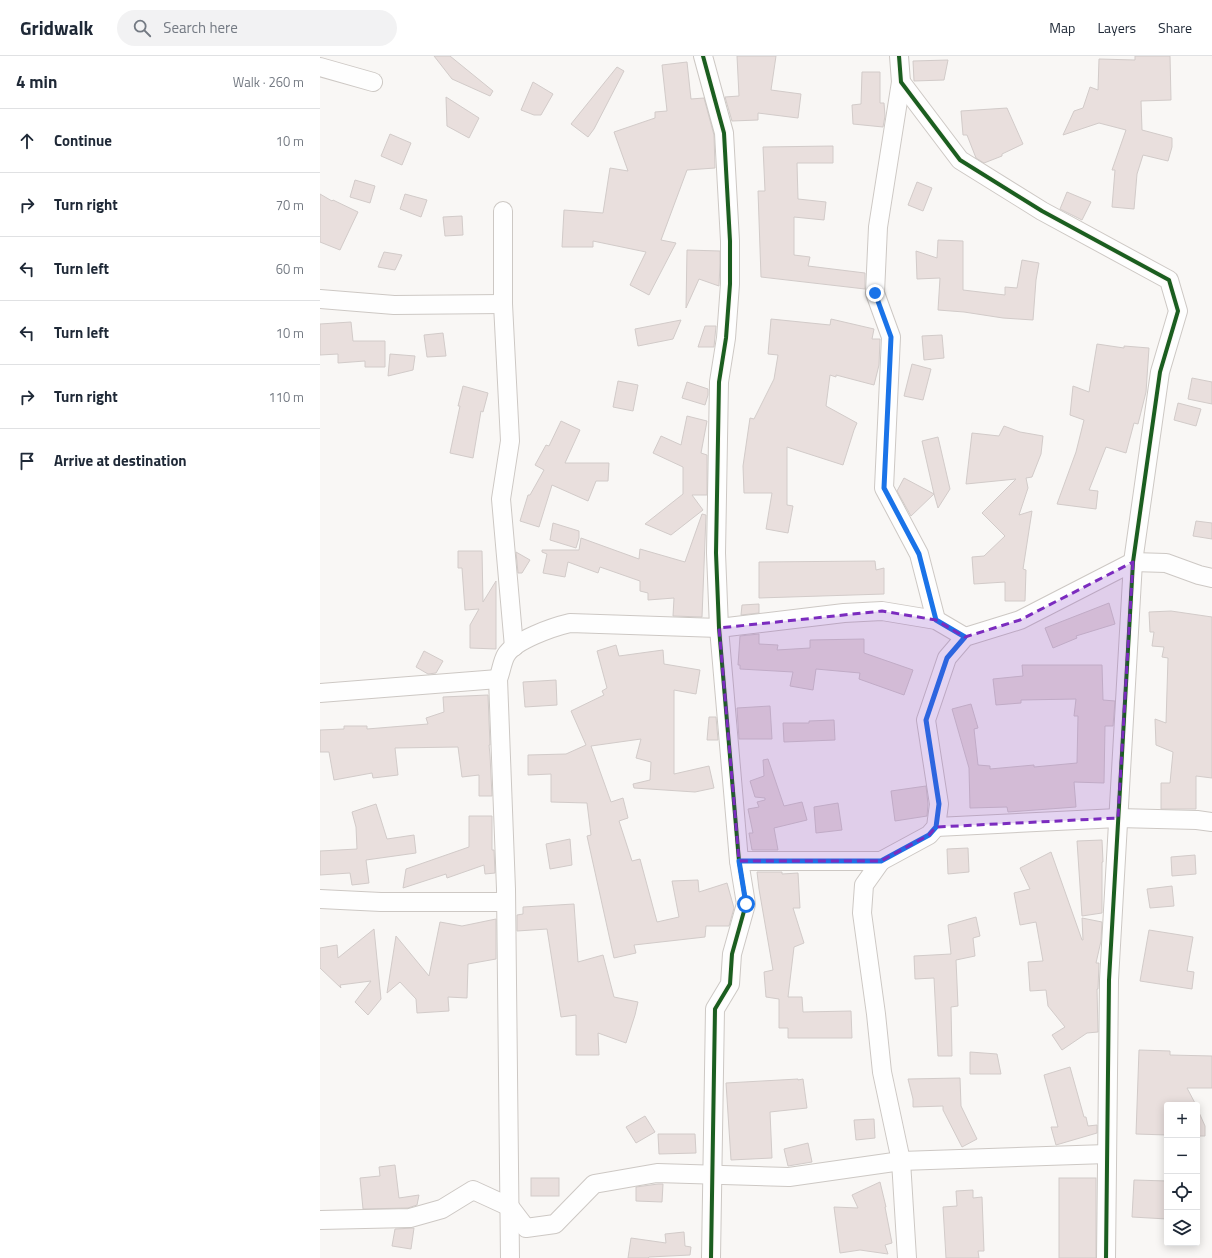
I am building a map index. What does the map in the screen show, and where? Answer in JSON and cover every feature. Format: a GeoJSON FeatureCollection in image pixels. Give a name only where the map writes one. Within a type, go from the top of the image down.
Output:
{"type":"FeatureCollection","features":[{"type":"Feature","properties":{"kind":"street"},"geometry":{"type":"LineString","coordinates":[[703,56],[724,133],[730,241],[730,284],[726,338],[719,382],[716,553],[719,628],[739,861],[746,904],[732,954],[730,984],[715,1009],[711,1258]]}},
{"type":"Feature","properties":{"kind":"street"},"geometry":{"type":"LineString","coordinates":[[899,56],[901,82],[878,227],[875,293],[891,337],[884,488],[919,554],[936,620]]}},
{"type":"Feature","properties":{"kind":"street"},"geometry":{"type":"LineString","coordinates":[[320,67],[373,82]]}},
{"type":"Feature","properties":{"kind":"street"},"geometry":{"type":"LineString","coordinates":[[901,82],[960,160],[1042,211],[1169,280],[1178,311],[1160,372],[1133,562],[1109,980],[1106,1258]]}},
{"type":"Feature","properties":{"kind":"street"},"geometry":{"type":"LineString","coordinates":[[504,211],[503,304],[510,441],[501,499],[514,647]]}},
{"type":"Feature","properties":{"kind":"street"},"geometry":{"type":"LineString","coordinates":[[320,299],[394,305],[503,304]]}},
{"type":"Feature","properties":{"kind":"street"},"geometry":{"type":"LineString","coordinates":[[907,1258],[901,1161],[882,1072],[876,1014],[862,913],[864,885],[881,861],[929,835],[936,827],[939,804],[926,720],[947,658],[965,637],[1020,620],[1133,562],[1166,563],[1212,578]]}},
{"type":"Feature","properties":{"kind":"street"},"geometry":{"type":"LineString","coordinates":[[510,1258],[506,902],[498,680],[506,655],[514,647],[532,636],[570,623],[719,628],[844,613],[882,611],[936,620],[965,637]]}},
{"type":"Feature","properties":{"kind":"street"},"geometry":{"type":"LineString","coordinates":[[320,693],[498,680]]}},
{"type":"Feature","properties":{"kind":"street"},"geometry":{"type":"LineString","coordinates":[[936,827],[1118,818],[1197,820],[1212,822]]}},
{"type":"Feature","properties":{"kind":"street"},"geometry":{"type":"LineString","coordinates":[[739,861],[881,861]]}},
{"type":"Feature","properties":{"kind":"street"},"geometry":{"type":"LineString","coordinates":[[320,899],[381,902],[506,902]]}},
{"type":"Feature","properties":{"kind":"street"},"geometry":{"type":"LineString","coordinates":[[320,1220],[410,1218],[442,1209],[473,1190],[510,1207],[526,1228],[555,1224],[594,1184],[657,1173],[789,1177],[901,1161],[1107,1154]]}},
{"type":"Feature","properties":{"kind":"highlighted area"},"geometry":{"type":"Polygon","coordinates":[[[1133,562],[1118,818],[936,827],[929,835],[881,861],[739,861],[719,628],[882,611],[936,620],[965,637],[1020,620],[1133,562]]]}},
{"type":"Feature","properties":{"kind":"building"},"geometry":{"type":"Polygon","coordinates":[[[434,56],[450,56],[493,91],[490,96],[452,79],[434,56]]]}},
{"type":"Feature","properties":{"kind":"building"},"geometry":{"type":"Polygon","coordinates":[[[737,56],[776,56],[771,90],[801,94],[798,118],[758,113],[758,120],[732,121],[725,97],[739,96],[737,56]]]}},
{"type":"Feature","properties":{"kind":"building"},"geometry":{"type":"Polygon","coordinates":[[[1135,56],[1170,56],[1171,100],[1141,101],[1142,130],[1172,138],[1172,147],[1168,161],[1143,155],[1137,174],[1134,209],[1112,207],[1115,170],[1112,170],[1126,130],[1099,123],[1063,135],[1074,111],[1083,108],[1090,87],[1098,90],[1099,59],[1135,60],[1135,56]]]}},
{"type":"Feature","properties":{"kind":"building"},"geometry":{"type":"Polygon","coordinates":[[[948,60],[944,80],[914,81],[913,61],[948,60]]]}},
{"type":"Feature","properties":{"kind":"building"},"geometry":{"type":"Polygon","coordinates":[[[687,62],[691,99],[704,98],[714,135],[715,168],[687,170],[661,240],[676,243],[649,295],[630,285],[646,252],[593,241],[593,247],[562,247],[564,210],[603,213],[610,168],[628,171],[614,132],[655,118],[655,112],[667,111],[662,65],[687,62]]]}},
{"type":"Feature","properties":{"kind":"building"},"geometry":{"type":"Polygon","coordinates":[[[617,67],[624,71],[594,129],[588,137],[571,124],[617,67]]]}},
{"type":"Feature","properties":{"kind":"building"},"geometry":{"type":"Polygon","coordinates":[[[862,72],[880,72],[880,103],[884,103],[885,116],[883,127],[853,124],[852,105],[861,104],[862,72]]]}},
{"type":"Feature","properties":{"kind":"building"},"geometry":{"type":"Polygon","coordinates":[[[533,82],[553,94],[541,115],[534,115],[521,110],[533,82]]]}},
{"type":"Feature","properties":{"kind":"building"},"geometry":{"type":"Polygon","coordinates":[[[446,97],[479,118],[469,138],[447,126],[446,97]]]}},
{"type":"Feature","properties":{"kind":"building"},"geometry":{"type":"Polygon","coordinates":[[[1007,108],[1023,144],[1002,154],[1002,156],[984,163],[976,158],[967,135],[963,135],[961,111],[1007,108]]]}},
{"type":"Feature","properties":{"kind":"building"},"geometry":{"type":"Polygon","coordinates":[[[390,134],[411,143],[402,165],[381,156],[390,134]]]}},
{"type":"Feature","properties":{"kind":"building"},"geometry":{"type":"Polygon","coordinates":[[[833,146],[833,163],[797,163],[798,199],[826,202],[824,220],[794,217],[794,255],[810,257],[808,266],[865,273],[865,289],[761,277],[758,191],[765,191],[763,147],[833,146]]]}},
{"type":"Feature","properties":{"kind":"building"},"geometry":{"type":"Polygon","coordinates":[[[355,180],[375,186],[370,203],[350,197],[355,180]]]}},
{"type":"Feature","properties":{"kind":"building"},"geometry":{"type":"Polygon","coordinates":[[[917,182],[932,188],[923,211],[908,205],[917,182]]]}},
{"type":"Feature","properties":{"kind":"building"},"geometry":{"type":"Polygon","coordinates":[[[1067,192],[1091,202],[1082,220],[1060,209],[1067,192]]]}},
{"type":"Feature","properties":{"kind":"building"},"geometry":{"type":"Polygon","coordinates":[[[320,194],[358,212],[340,250],[320,242],[320,194]]]}},
{"type":"Feature","properties":{"kind":"building"},"geometry":{"type":"Polygon","coordinates":[[[405,194],[427,200],[421,217],[400,209],[405,194]]]}},
{"type":"Feature","properties":{"kind":"building"},"geometry":{"type":"Polygon","coordinates":[[[462,216],[463,235],[445,236],[443,217],[462,216]]]}},
{"type":"Feature","properties":{"kind":"building"},"geometry":{"type":"Polygon","coordinates":[[[938,240],[963,241],[963,290],[1005,295],[1005,287],[1017,288],[1022,260],[1039,263],[1036,280],[1033,320],[938,310],[940,278],[917,279],[916,251],[937,258],[938,240]]]}},
{"type":"Feature","properties":{"kind":"building"},"geometry":{"type":"Polygon","coordinates":[[[687,250],[720,251],[720,264],[719,286],[699,279],[686,308],[687,250]]]}},
{"type":"Feature","properties":{"kind":"building"},"geometry":{"type":"Polygon","coordinates":[[[384,252],[402,255],[395,270],[378,267],[384,252]]]}},
{"type":"Feature","properties":{"kind":"building"},"geometry":{"type":"Polygon","coordinates":[[[771,319],[830,325],[831,319],[874,329],[872,339],[880,339],[879,365],[874,385],[836,375],[836,377],[830,375],[826,406],[857,423],[843,465],[787,447],[787,505],[793,506],[788,533],[766,529],[772,493],[744,493],[743,466],[750,418],[754,419],[774,379],[778,355],[768,354],[771,319]]]}},
{"type":"Feature","properties":{"kind":"building"},"geometry":{"type":"Polygon","coordinates":[[[681,320],[673,339],[638,346],[635,329],[681,320]]]}},
{"type":"Feature","properties":{"kind":"building"},"geometry":{"type":"Polygon","coordinates":[[[351,322],[353,341],[385,341],[385,367],[365,367],[365,361],[338,363],[338,354],[320,355],[320,324],[351,322]]]}},
{"type":"Feature","properties":{"kind":"building"},"geometry":{"type":"Polygon","coordinates":[[[705,326],[716,326],[714,347],[698,347],[705,326]]]}},
{"type":"Feature","properties":{"kind":"building"},"geometry":{"type":"Polygon","coordinates":[[[443,333],[446,356],[427,357],[424,335],[443,333]]]}},
{"type":"Feature","properties":{"kind":"building"},"geometry":{"type":"Polygon","coordinates":[[[942,335],[944,358],[924,360],[922,336],[942,335]]]}},
{"type":"Feature","properties":{"kind":"building"},"geometry":{"type":"Polygon","coordinates":[[[1097,344],[1124,348],[1124,346],[1149,348],[1146,392],[1138,424],[1134,423],[1126,453],[1106,447],[1089,490],[1098,491],[1096,509],[1057,504],[1076,452],[1084,420],[1070,415],[1073,386],[1089,392],[1097,344]]]}},
{"type":"Feature","properties":{"kind":"building"},"geometry":{"type":"Polygon","coordinates":[[[390,354],[415,356],[413,370],[388,376],[390,354]]]}},
{"type":"Feature","properties":{"kind":"building"},"geometry":{"type":"Polygon","coordinates":[[[912,364],[931,369],[923,400],[904,396],[912,364]]]}},
{"type":"Feature","properties":{"kind":"building"},"geometry":{"type":"Polygon","coordinates":[[[1192,378],[1212,382],[1212,404],[1188,399],[1192,378]]]}},
{"type":"Feature","properties":{"kind":"building"},"geometry":{"type":"Polygon","coordinates":[[[618,381],[638,385],[633,411],[613,407],[618,381]]]}},
{"type":"Feature","properties":{"kind":"building"},"geometry":{"type":"Polygon","coordinates":[[[687,382],[708,389],[705,405],[682,398],[687,382]]]}},
{"type":"Feature","properties":{"kind":"building"},"geometry":{"type":"Polygon","coordinates":[[[463,386],[488,393],[483,412],[481,411],[473,458],[450,453],[463,386]]]}},
{"type":"Feature","properties":{"kind":"building"},"geometry":{"type":"Polygon","coordinates":[[[1178,403],[1201,409],[1196,426],[1174,420],[1178,403]]]}},
{"type":"Feature","properties":{"kind":"building"},"geometry":{"type":"Polygon","coordinates":[[[687,416],[707,421],[701,453],[707,455],[707,495],[692,495],[703,510],[671,535],[645,524],[683,494],[683,467],[653,453],[661,436],[681,445],[687,416]]]}},
{"type":"Feature","properties":{"kind":"building"},"geometry":{"type":"Polygon","coordinates":[[[561,421],[580,430],[565,463],[609,463],[608,481],[596,481],[588,501],[552,485],[539,527],[520,521],[528,495],[530,495],[544,470],[535,465],[546,445],[549,446],[561,421]]]}},
{"type":"Feature","properties":{"kind":"building"},"geometry":{"type":"Polygon","coordinates":[[[1004,426],[1020,432],[1043,436],[1041,454],[1032,477],[1026,478],[1028,488],[1019,515],[1032,511],[1023,569],[1026,570],[1025,601],[1005,601],[1005,582],[974,584],[972,557],[984,556],[1005,536],[982,513],[1016,479],[966,484],[972,433],[999,436],[1004,426]]]}},
{"type":"Feature","properties":{"kind":"building"},"geometry":{"type":"Polygon","coordinates":[[[938,437],[950,489],[938,508],[922,441],[938,437]]]}},
{"type":"Feature","properties":{"kind":"building"},"geometry":{"type":"Polygon","coordinates":[[[904,478],[934,494],[911,516],[897,491],[904,478]]]}},
{"type":"Feature","properties":{"kind":"building"},"geometry":{"type":"Polygon","coordinates":[[[702,514],[706,515],[702,617],[673,616],[674,598],[648,600],[648,593],[640,591],[640,581],[600,567],[598,573],[568,562],[565,577],[543,573],[547,554],[542,552],[542,550],[579,550],[581,538],[639,559],[640,549],[685,562],[702,514]]]}},
{"type":"Feature","properties":{"kind":"building"},"geometry":{"type":"Polygon","coordinates":[[[1196,521],[1212,523],[1212,539],[1193,536],[1196,521]]]}},
{"type":"Feature","properties":{"kind":"building"},"geometry":{"type":"Polygon","coordinates":[[[553,523],[579,531],[579,538],[576,548],[550,540],[553,523]]]}},
{"type":"Feature","properties":{"kind":"building"},"geometry":{"type":"Polygon","coordinates":[[[458,551],[482,551],[483,602],[496,581],[496,649],[470,648],[470,625],[479,609],[465,610],[462,568],[458,568],[458,551]]]}},
{"type":"Feature","properties":{"kind":"building"},"geometry":{"type":"Polygon","coordinates":[[[516,552],[530,560],[522,573],[518,573],[516,552]]]}},
{"type":"Feature","properties":{"kind":"building"},"geometry":{"type":"Polygon","coordinates":[[[875,561],[876,570],[884,568],[884,594],[759,598],[759,562],[875,561]]]}},
{"type":"Feature","properties":{"kind":"building"},"geometry":{"type":"Polygon","coordinates":[[[1109,603],[1115,624],[1076,636],[1077,638],[1053,648],[1045,628],[1109,603]]]}},
{"type":"Feature","properties":{"kind":"building"},"geometry":{"type":"Polygon","coordinates":[[[759,604],[759,613],[741,615],[742,605],[759,604]]]}},
{"type":"Feature","properties":{"kind":"building"},"geometry":{"type":"Polygon","coordinates":[[[1171,611],[1212,617],[1212,778],[1196,776],[1196,809],[1161,809],[1161,783],[1170,783],[1173,752],[1156,745],[1155,719],[1166,723],[1168,658],[1162,657],[1164,647],[1152,646],[1154,632],[1150,632],[1149,612],[1171,611]]]}},
{"type":"Feature","properties":{"kind":"building"},"geometry":{"type":"Polygon","coordinates":[[[759,634],[759,644],[778,645],[777,650],[810,648],[810,640],[864,639],[864,653],[913,670],[904,695],[859,679],[860,673],[816,669],[813,690],[790,686],[793,672],[740,669],[740,665],[738,665],[740,636],[759,634]]]}},
{"type":"Feature","properties":{"kind":"building"},"geometry":{"type":"Polygon","coordinates":[[[616,645],[619,656],[663,650],[664,664],[700,670],[696,694],[674,690],[674,774],[709,766],[714,788],[695,792],[634,788],[633,784],[650,780],[651,762],[636,758],[641,739],[591,746],[611,802],[623,798],[628,818],[619,821],[632,861],[640,859],[657,922],[679,917],[672,881],[698,880],[699,892],[727,883],[734,908],[729,926],[706,926],[705,937],[634,945],[636,953],[614,958],[587,836],[591,835],[587,803],[551,802],[551,774],[528,775],[528,755],[566,754],[586,745],[571,711],[604,695],[602,691],[607,688],[597,651],[616,645]]]}},
{"type":"Feature","properties":{"kind":"building"},"geometry":{"type":"Polygon","coordinates":[[[424,651],[443,661],[436,673],[428,674],[416,667],[424,651]]]}},
{"type":"Feature","properties":{"kind":"building"},"geometry":{"type":"Polygon","coordinates":[[[1022,665],[1102,665],[1103,700],[1115,701],[1113,726],[1105,726],[1104,783],[1074,782],[1076,807],[1008,812],[1007,807],[970,808],[969,768],[952,709],[971,704],[978,728],[974,729],[978,765],[990,766],[990,769],[1077,763],[1078,716],[1074,716],[1076,699],[1021,700],[1021,703],[996,705],[993,679],[1023,676],[1022,665]]]}},
{"type":"Feature","properties":{"kind":"building"},"geometry":{"type":"Polygon","coordinates":[[[556,680],[557,705],[525,707],[523,682],[556,680]]]}},
{"type":"Feature","properties":{"kind":"building"},"geometry":{"type":"Polygon","coordinates":[[[488,695],[492,796],[479,796],[479,775],[462,777],[458,747],[395,748],[398,775],[373,778],[372,773],[334,780],[329,752],[320,752],[320,730],[344,729],[344,726],[367,726],[367,729],[428,724],[426,718],[444,712],[443,697],[488,695]]]}},
{"type":"Feature","properties":{"kind":"building"},"geometry":{"type":"Polygon","coordinates":[[[770,706],[772,739],[739,739],[737,708],[770,706]]]}},
{"type":"Feature","properties":{"kind":"building"},"geometry":{"type":"Polygon","coordinates":[[[709,717],[716,717],[718,740],[707,740],[709,717]]]}},
{"type":"Feature","properties":{"kind":"building"},"geometry":{"type":"Polygon","coordinates":[[[834,720],[835,740],[784,742],[783,723],[809,723],[809,721],[834,720]]]}},
{"type":"Feature","properties":{"kind":"building"},"geometry":{"type":"Polygon","coordinates":[[[768,759],[784,806],[802,802],[807,820],[774,828],[778,850],[752,850],[749,833],[753,833],[748,809],[759,807],[757,802],[765,800],[765,798],[755,797],[750,781],[764,776],[763,760],[768,759]]]}},
{"type":"Feature","properties":{"kind":"building"},"geometry":{"type":"Polygon","coordinates":[[[926,786],[928,804],[927,816],[895,821],[891,791],[926,786]]]}},
{"type":"Feature","properties":{"kind":"building"},"geometry":{"type":"Polygon","coordinates":[[[838,803],[842,830],[816,833],[814,807],[838,803]]]}},
{"type":"Feature","properties":{"kind":"building"},"geometry":{"type":"Polygon","coordinates":[[[376,804],[387,839],[414,835],[416,853],[366,860],[369,883],[352,885],[350,873],[320,875],[320,851],[357,849],[356,827],[352,812],[376,804]]]}},
{"type":"Feature","properties":{"kind":"building"},"geometry":{"type":"Polygon","coordinates":[[[469,816],[492,816],[492,850],[494,850],[495,873],[485,874],[484,865],[447,878],[446,874],[403,888],[406,869],[469,847],[469,816]]]}},
{"type":"Feature","properties":{"kind":"building"},"geometry":{"type":"Polygon","coordinates":[[[570,839],[572,865],[550,869],[546,844],[570,839]]]}},
{"type":"Feature","properties":{"kind":"building"},"geometry":{"type":"Polygon","coordinates":[[[1102,840],[1102,913],[1082,916],[1077,841],[1102,840]]]}},
{"type":"Feature","properties":{"kind":"building"},"geometry":{"type":"Polygon","coordinates":[[[968,848],[969,872],[948,874],[947,849],[968,848]]]}},
{"type":"Feature","properties":{"kind":"building"},"geometry":{"type":"Polygon","coordinates":[[[1051,852],[1082,940],[1082,918],[1102,922],[1101,941],[1096,963],[1099,963],[1097,989],[1098,1032],[1087,1033],[1062,1050],[1052,1035],[1065,1027],[1048,1006],[1046,990],[1030,991],[1028,962],[1043,961],[1036,922],[1020,925],[1014,893],[1030,889],[1020,868],[1051,852]]]}},
{"type":"Feature","properties":{"kind":"building"},"geometry":{"type":"Polygon","coordinates":[[[1195,855],[1196,874],[1172,876],[1171,857],[1195,855]]]}},
{"type":"Feature","properties":{"kind":"building"},"geometry":{"type":"Polygon","coordinates":[[[757,872],[782,872],[782,874],[798,873],[800,908],[793,908],[804,943],[794,947],[788,997],[802,997],[803,1012],[851,1011],[852,1038],[788,1038],[788,1028],[779,1028],[779,999],[766,997],[764,972],[773,970],[757,872]]]}},
{"type":"Feature","properties":{"kind":"building"},"geometry":{"type":"Polygon","coordinates":[[[1172,886],[1174,906],[1150,908],[1147,889],[1172,886]]]}},
{"type":"Feature","properties":{"kind":"building"},"geometry":{"type":"Polygon","coordinates":[[[574,904],[578,962],[603,955],[614,997],[638,1002],[626,1043],[598,1033],[599,1055],[576,1055],[576,1015],[561,1017],[547,929],[517,931],[517,915],[523,914],[523,907],[574,904]]]}},
{"type":"Feature","properties":{"kind":"building"},"geometry":{"type":"Polygon","coordinates":[[[976,917],[980,936],[973,938],[975,956],[956,960],[958,1006],[951,1007],[952,1056],[938,1056],[934,978],[915,979],[914,956],[951,954],[948,925],[976,917]]]}},
{"type":"Feature","properties":{"kind":"building"},"geometry":{"type":"Polygon","coordinates":[[[496,919],[496,959],[468,964],[467,998],[448,997],[449,1011],[417,1013],[416,999],[400,982],[387,993],[396,936],[429,976],[440,922],[462,926],[496,919]]]}},
{"type":"Feature","properties":{"kind":"building"},"geometry":{"type":"Polygon","coordinates":[[[374,929],[381,999],[368,1015],[355,1002],[371,981],[340,985],[341,988],[320,968],[320,948],[337,945],[338,958],[374,929]]]}},
{"type":"Feature","properties":{"kind":"building"},"geometry":{"type":"Polygon","coordinates":[[[1149,930],[1193,937],[1187,971],[1194,972],[1192,989],[1140,981],[1149,930]]]}},
{"type":"Feature","properties":{"kind":"building"},"geometry":{"type":"Polygon","coordinates":[[[1139,1050],[1170,1051],[1170,1055],[1212,1056],[1212,1088],[1187,1088],[1194,1102],[1164,1102],[1164,1135],[1136,1134],[1139,1050]]]}},
{"type":"Feature","properties":{"kind":"building"},"geometry":{"type":"Polygon","coordinates":[[[970,1052],[997,1054],[1001,1074],[970,1074],[970,1052]]]}},
{"type":"Feature","properties":{"kind":"building"},"geometry":{"type":"Polygon","coordinates":[[[1070,1067],[1084,1117],[1086,1117],[1088,1126],[1097,1125],[1097,1133],[1056,1145],[1051,1127],[1058,1127],[1044,1075],[1070,1067]]]}},
{"type":"Feature","properties":{"kind":"building"},"geometry":{"type":"Polygon","coordinates":[[[960,1078],[961,1106],[977,1139],[962,1147],[943,1110],[943,1106],[913,1107],[913,1099],[908,1079],[960,1078]]]}},
{"type":"Feature","properties":{"kind":"building"},"geometry":{"type":"Polygon","coordinates":[[[803,1079],[807,1108],[770,1112],[772,1158],[731,1160],[726,1083],[803,1079]]]}},
{"type":"Feature","properties":{"kind":"building"},"geometry":{"type":"Polygon","coordinates":[[[1200,1115],[1205,1126],[1205,1136],[1200,1136],[1200,1115]]]}},
{"type":"Feature","properties":{"kind":"building"},"geometry":{"type":"Polygon","coordinates":[[[645,1116],[655,1132],[636,1143],[626,1127],[645,1116]]]}},
{"type":"Feature","properties":{"kind":"building"},"geometry":{"type":"Polygon","coordinates":[[[874,1119],[875,1138],[856,1140],[854,1120],[874,1119]]]}},
{"type":"Feature","properties":{"kind":"building"},"geometry":{"type":"Polygon","coordinates":[[[658,1134],[695,1134],[696,1153],[659,1154],[658,1134]]]}},
{"type":"Feature","properties":{"kind":"building"},"geometry":{"type":"Polygon","coordinates":[[[808,1143],[812,1162],[788,1166],[784,1149],[808,1143]]]}},
{"type":"Feature","properties":{"kind":"building"},"geometry":{"type":"Polygon","coordinates":[[[395,1165],[399,1198],[419,1195],[417,1205],[408,1208],[363,1209],[360,1178],[380,1176],[379,1167],[395,1165]]]}},
{"type":"Feature","properties":{"kind":"building"},"geometry":{"type":"Polygon","coordinates":[[[531,1178],[559,1178],[559,1196],[531,1196],[531,1178]]]}},
{"type":"Feature","properties":{"kind":"building"},"geometry":{"type":"Polygon","coordinates":[[[1059,1178],[1096,1178],[1096,1258],[1059,1258],[1059,1178]]]}},
{"type":"Feature","properties":{"kind":"building"},"geometry":{"type":"Polygon","coordinates":[[[1134,1180],[1164,1181],[1164,1219],[1132,1217],[1134,1180]]]}},
{"type":"Feature","properties":{"kind":"building"},"geometry":{"type":"Polygon","coordinates":[[[880,1182],[892,1243],[885,1245],[888,1254],[860,1250],[840,1253],[834,1207],[858,1208],[852,1195],[880,1182]]]}},
{"type":"Feature","properties":{"kind":"building"},"geometry":{"type":"Polygon","coordinates":[[[663,1184],[662,1202],[636,1201],[636,1187],[663,1184]]]}},
{"type":"Feature","properties":{"kind":"building"},"geometry":{"type":"Polygon","coordinates":[[[973,1190],[973,1198],[982,1197],[984,1251],[978,1251],[979,1258],[946,1258],[943,1207],[957,1206],[956,1191],[973,1190]]]}},
{"type":"Feature","properties":{"kind":"building"},"geometry":{"type":"Polygon","coordinates":[[[414,1228],[411,1249],[392,1246],[395,1229],[414,1228]]]}},
{"type":"Feature","properties":{"kind":"building"},"geometry":{"type":"Polygon","coordinates":[[[684,1232],[685,1246],[691,1247],[690,1255],[628,1258],[631,1238],[666,1243],[665,1234],[684,1232]]]}},
{"type":"Feature","properties":{"kind":"cycle path"},"geometry":{"type":"LineString","coordinates":[[703,56],[724,133],[730,241],[730,284],[726,338],[719,382],[716,553],[719,628],[739,861],[746,904],[732,954],[730,984],[715,1009],[711,1258]]}},
{"type":"Feature","properties":{"kind":"cycle path"},"geometry":{"type":"LineString","coordinates":[[899,56],[901,82],[960,160],[1042,211],[1169,280],[1178,311],[1160,372],[1133,562],[1109,980],[1106,1258]]}},
{"type":"Feature","properties":{"kind":"route"},"geometry":{"type":"LineString","coordinates":[[746,904],[739,861],[881,861],[929,835],[936,827],[939,804],[926,720],[947,658],[965,637],[936,620],[919,554],[884,488],[891,337],[875,293]]}}]}
